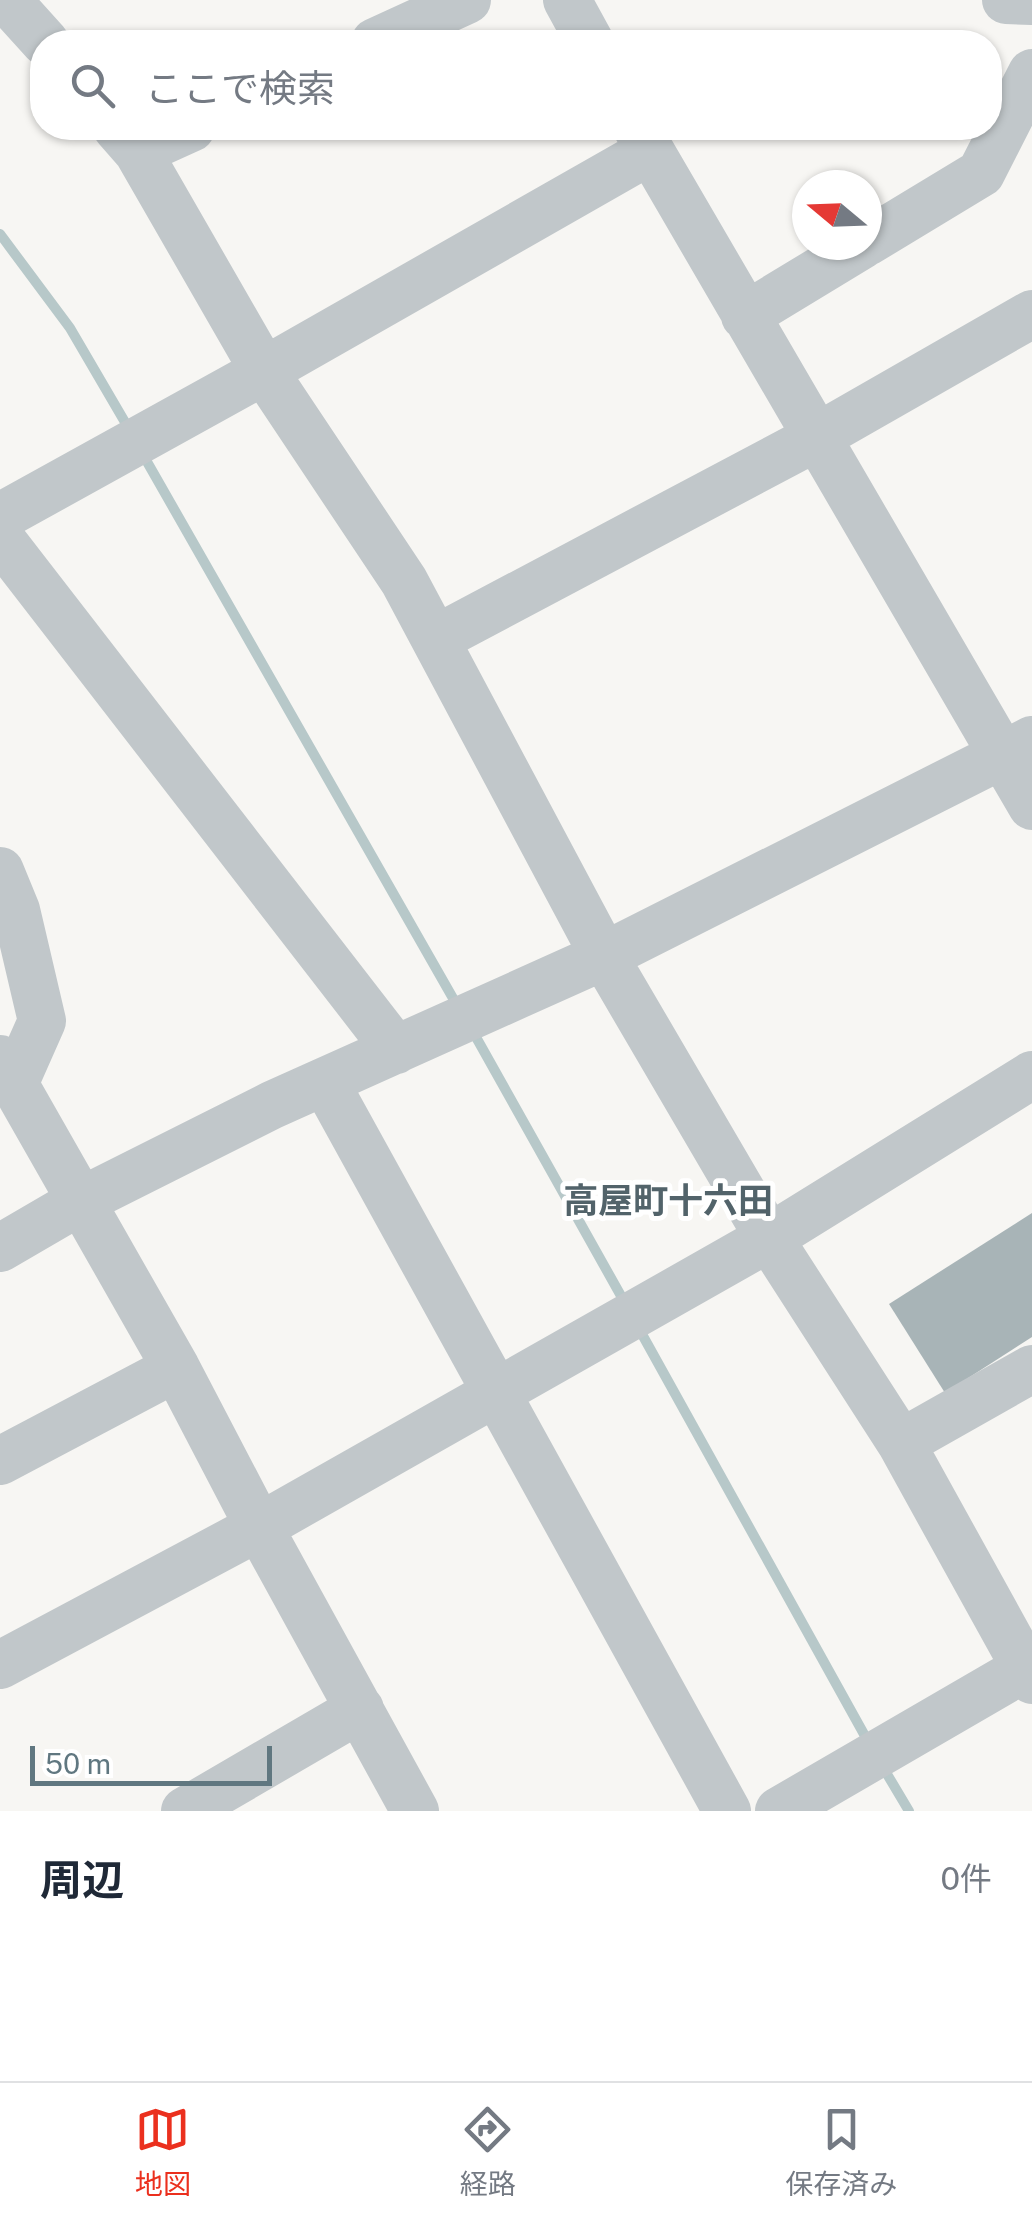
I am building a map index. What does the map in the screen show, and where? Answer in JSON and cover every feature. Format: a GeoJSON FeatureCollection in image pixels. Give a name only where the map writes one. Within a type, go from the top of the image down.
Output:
{"type":"FeatureCollection","features":[{"type":"Feature","properties":{"kind":"street"},"geometry":{"type":"LineString","coordinates":[[402,30],[468,0]]}},
{"type":"Feature","properties":{"kind":"street"},"geometry":{"type":"LineString","coordinates":[[567,0],[583,30]]}},
{"type":"Feature","properties":{"kind":"street"},"geometry":{"type":"LineString","coordinates":[[1006,0],[1032,1]]}},
{"type":"Feature","properties":{"kind":"street"},"geometry":{"type":"LineString","coordinates":[[1002,131],[1032,73]]}},
{"type":"Feature","properties":{"kind":"street"},"geometry":{"type":"LineString","coordinates":[[128,140],[264,372],[404,582],[604,956],[769,1238],[901,1444],[1030,1671],[779,1811]]}},
{"type":"Feature","properties":{"kind":"street"},"geometry":{"type":"LineString","coordinates":[[0,517],[264,372],[641,140]]}},
{"type":"Feature","properties":{"kind":"street"},"geometry":{"type":"LineString","coordinates":[[644,140],[817,437],[1018,747],[1032,806]]}},
{"type":"Feature","properties":{"kind":"street"},"geometry":{"type":"LineString","coordinates":[[882,234],[980,174],[998,140]]}},
{"type":"Feature","properties":{"kind":"street"},"geometry":{"type":"LineString","coordinates":[[745,316],[838,260]]}},
{"type":"Feature","properties":{"kind":"street"},"geometry":{"type":"LineString","coordinates":[[436,640],[817,437],[1032,314]]}},
{"type":"Feature","properties":{"kind":"street"},"geometry":{"type":"LineString","coordinates":[[0,538],[396,1050]]}},
{"type":"Feature","properties":{"kind":"street"},"geometry":{"type":"LineString","coordinates":[[0,1248],[79,1202],[325,1082],[604,956],[1018,747]]}},
{"type":"Feature","properties":{"kind":"street"},"geometry":{"type":"LineString","coordinates":[[0,870],[16,910],[42,1020],[8,1071],[176,1368],[258,1527],[415,1811]]}},
{"type":"Feature","properties":{"kind":"street"},"geometry":{"type":"LineString","coordinates":[[0,1665],[258,1527],[769,1238],[1032,1076]]}},
{"type":"Feature","properties":{"kind":"street"},"geometry":{"type":"LineString","coordinates":[[325,1082],[727,1811]]}},
{"type":"Feature","properties":{"kind":"street"},"geometry":{"type":"LineString","coordinates":[[0,1462],[176,1368]]}},
{"type":"Feature","properties":{"kind":"street"},"geometry":{"type":"LineString","coordinates":[[901,1444],[1032,1369]]}},
{"type":"Feature","properties":{"kind":"street"},"geometry":{"type":"LineString","coordinates":[[185,1811],[360,1708]]}},
{"type":"Feature","properties":{"kind":"building"},"geometry":{"type":"Polygon","coordinates":[[[1032,1213],[1032,1337],[945,1393],[889,1304],[1032,1213]]]}},
{"type":"Feature","properties":{"kind":"waterway"},"geometry":{"type":"LineString","coordinates":[[0,234],[70,328],[129,429]]}},
{"type":"Feature","properties":{"kind":"waterway"},"geometry":{"type":"LineString","coordinates":[[142,453],[458,1007]]}},
{"type":"Feature","properties":{"kind":"waterway"},"geometry":{"type":"LineString","coordinates":[[472,1030],[625,1303]]}},
{"type":"Feature","properties":{"kind":"waterway"},"geometry":{"type":"LineString","coordinates":[[638,1327],[870,1745]]}},
{"type":"Feature","properties":{"kind":"waterway"},"geometry":{"type":"LineString","coordinates":[[881,1764],[909,1811]]}},
{"type":"Feature","properties":{"kind":"district","name":"高屋町十六田"},"geometry":{"type":"Point","coordinates":[668,1201]}}]}
